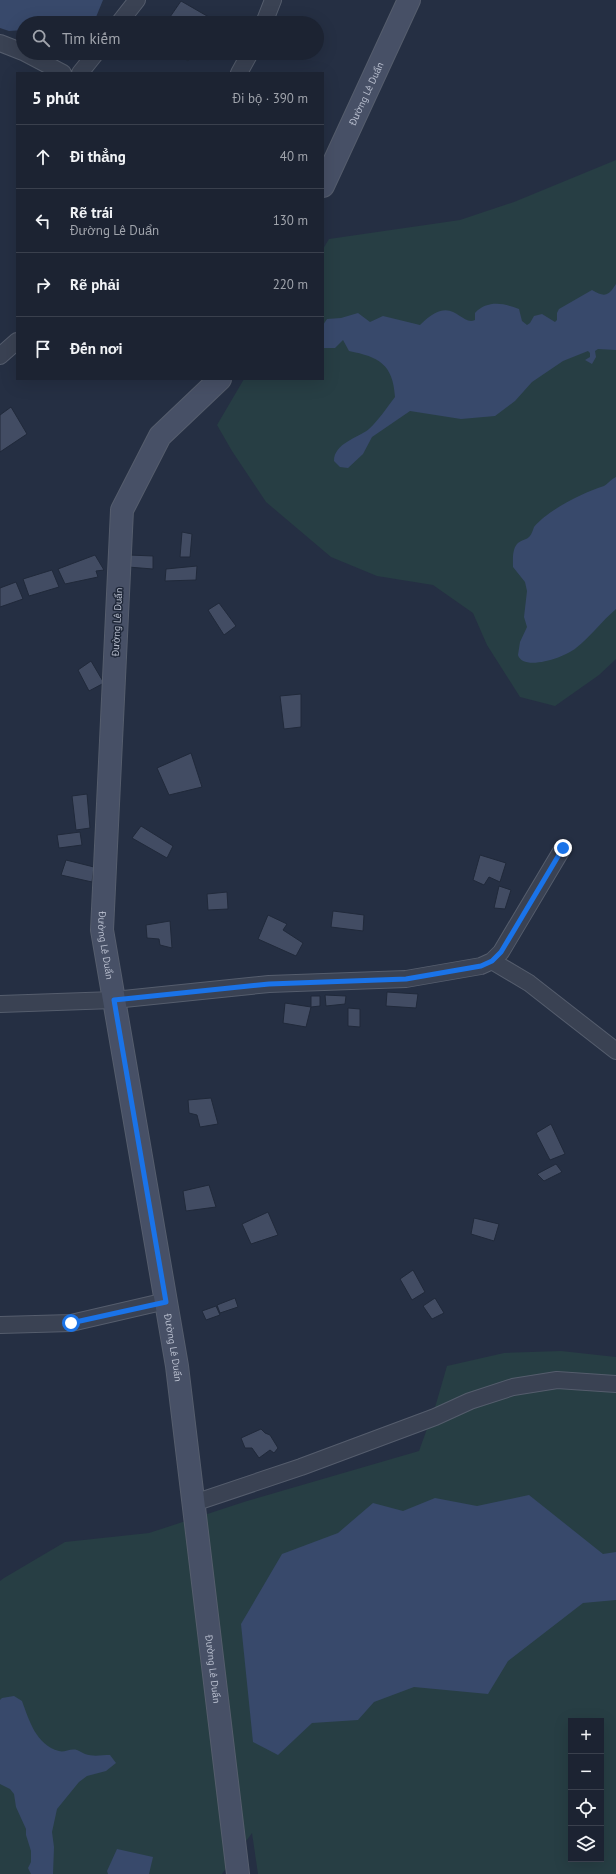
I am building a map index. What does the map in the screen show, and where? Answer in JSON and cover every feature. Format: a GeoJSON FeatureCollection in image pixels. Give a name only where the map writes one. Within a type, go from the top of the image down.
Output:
{"type":"FeatureCollection","features":[{"type":"Feature","properties":{"kind":"main road","name":"Đường Lê Duẩn"},"geometry":{"type":"LineString","coordinates":[[324,184],[409,0]]}},
{"type":"Feature","properties":{"kind":"main road","name":"Đường Lê Duẩn"},"geometry":{"type":"LineString","coordinates":[[219,380],[160,436],[122,510],[102,930],[177,1366],[238,1874]]}},
{"type":"Feature","properties":{"kind":"street"},"geometry":{"type":"LineString","coordinates":[[124,16],[137,0]]}},
{"type":"Feature","properties":{"kind":"street"},"geometry":{"type":"LineString","coordinates":[[267,16],[273,0]]}},
{"type":"Feature","properties":{"kind":"street"},"geometry":{"type":"LineString","coordinates":[[0,43],[16,49]]}},
{"type":"Feature","properties":{"kind":"street"},"geometry":{"type":"LineString","coordinates":[[39,60],[62,72]]}},
{"type":"Feature","properties":{"kind":"street"},"geometry":{"type":"LineString","coordinates":[[81,72],[90,60]]}},
{"type":"Feature","properties":{"kind":"street"},"geometry":{"type":"LineString","coordinates":[[240,72],[246,60]]}},
{"type":"Feature","properties":{"kind":"street"},"geometry":{"type":"LineString","coordinates":[[0,356],[16,342]]}},
{"type":"Feature","properties":{"kind":"street"},"geometry":{"type":"LineString","coordinates":[[0,1004],[114,1000],[269,984],[406,979],[481,966],[492,961],[514,932],[563,848]]}},
{"type":"Feature","properties":{"kind":"street"},"geometry":{"type":"LineString","coordinates":[[492,961],[529,983],[616,1051]]}},
{"type":"Feature","properties":{"kind":"street"},"geometry":{"type":"LineString","coordinates":[[0,1325],[71,1323],[166,1302]]}},
{"type":"Feature","properties":{"kind":"street"},"geometry":{"type":"LineString","coordinates":[[194,1503],[301,1467],[435,1417],[470,1401],[513,1387],[557,1380],[616,1384]]}},
{"type":"Feature","properties":{"kind":"green space"},"geometry":{"type":"Polygon","coordinates":[[[616,160],[616,659],[599,675],[555,706],[520,697],[487,645],[473,613],[433,585],[377,576],[331,557],[266,502],[232,451],[217,425],[243,380],[324,380],[324,247],[329,239],[460,220],[514,202],[616,160]]]}},
{"type":"Feature","properties":{"kind":"green space"},"geometry":{"type":"Polygon","coordinates":[[[561,1351],[616,1357],[616,1874],[258,1874],[252,1833],[222,1874],[0,1874],[0,1581],[65,1542],[149,1533],[247,1501],[419,1451],[436,1404],[447,1366],[504,1353],[561,1351]]]}},
{"type":"Feature","properties":{"kind":"water"},"geometry":{"type":"Polygon","coordinates":[[[0,0],[103,0],[96,16],[16,16],[16,30],[9,31],[0,28],[0,0]]]}},
{"type":"Feature","properties":{"kind":"water"},"geometry":{"type":"Polygon","coordinates":[[[616,284],[616,350],[598,349],[595,351],[596,357],[592,364],[585,360],[590,357],[590,353],[588,351],[563,361],[532,382],[515,401],[495,416],[461,419],[410,411],[372,437],[363,454],[348,468],[340,467],[334,461],[335,455],[342,445],[369,429],[380,418],[395,397],[391,377],[382,364],[376,359],[360,353],[349,351],[343,340],[335,348],[324,348],[324,324],[327,319],[341,318],[358,313],[370,322],[383,316],[420,325],[431,315],[440,311],[448,310],[470,321],[475,320],[475,313],[485,306],[490,304],[502,304],[519,309],[522,321],[527,325],[534,316],[542,314],[555,322],[557,320],[557,313],[559,309],[592,290],[603,295],[611,291],[616,284]]]}},
{"type":"Feature","properties":{"kind":"water"},"geometry":{"type":"Polygon","coordinates":[[[616,477],[616,609],[571,652],[555,659],[536,663],[522,660],[518,655],[520,642],[527,627],[524,617],[527,591],[525,582],[513,567],[515,546],[529,537],[534,527],[548,514],[577,497],[604,486],[616,477]]]}},
{"type":"Feature","properties":{"kind":"water"},"geometry":{"type":"Polygon","coordinates":[[[529,1495],[603,1554],[616,1552],[616,1600],[583,1603],[508,1661],[488,1694],[414,1687],[374,1702],[358,1720],[312,1723],[278,1755],[253,1742],[241,1624],[282,1554],[338,1533],[373,1503],[403,1511],[435,1498],[477,1506],[529,1495]]]}},
{"type":"Feature","properties":{"kind":"water"},"geometry":{"type":"Polygon","coordinates":[[[14,1696],[22,1701],[34,1731],[44,1743],[51,1748],[61,1751],[77,1750],[85,1754],[98,1756],[110,1755],[116,1763],[106,1771],[87,1776],[79,1782],[57,1809],[52,1832],[54,1847],[53,1874],[31,1874],[28,1868],[31,1862],[31,1851],[26,1835],[26,1829],[16,1807],[14,1794],[10,1789],[0,1784],[0,1700],[2,1698],[14,1696]]]}},
{"type":"Feature","properties":{"kind":"water"},"geometry":{"type":"Polygon","coordinates":[[[117,1849],[153,1857],[149,1874],[108,1874],[107,1871],[117,1849]]]}},
{"type":"Feature","properties":{"kind":"building"},"geometry":{"type":"Polygon","coordinates":[[[181,1],[207,16],[171,16],[181,1]]]}},
{"type":"Feature","properties":{"kind":"building"},"geometry":{"type":"Polygon","coordinates":[[[11,407],[27,434],[0,452],[0,415],[11,407]]]}},
{"type":"Feature","properties":{"kind":"building"},"geometry":{"type":"Polygon","coordinates":[[[182,532],[192,534],[190,557],[180,557],[182,532]]]}},
{"type":"Feature","properties":{"kind":"building"},"geometry":{"type":"Polygon","coordinates":[[[95,555],[104,570],[96,571],[98,577],[65,584],[58,569],[95,555]]]}},
{"type":"Feature","properties":{"kind":"building"},"geometry":{"type":"Polygon","coordinates":[[[129,555],[153,556],[153,569],[128,567],[129,555]]]}},
{"type":"Feature","properties":{"kind":"building"},"geometry":{"type":"Polygon","coordinates":[[[197,566],[196,580],[165,581],[166,569],[197,566]]]}},
{"type":"Feature","properties":{"kind":"building"},"geometry":{"type":"Polygon","coordinates":[[[52,570],[59,587],[29,596],[23,579],[52,570]]]}},
{"type":"Feature","properties":{"kind":"building"},"geometry":{"type":"Polygon","coordinates":[[[16,582],[23,599],[0,607],[0,588],[16,582]]]}},
{"type":"Feature","properties":{"kind":"building"},"geometry":{"type":"Polygon","coordinates":[[[219,603],[236,626],[224,635],[208,610],[219,603]]]}},
{"type":"Feature","properties":{"kind":"building"},"geometry":{"type":"Polygon","coordinates":[[[91,661],[104,683],[89,691],[78,670],[91,661]]]}},
{"type":"Feature","properties":{"kind":"building"},"geometry":{"type":"Polygon","coordinates":[[[301,694],[301,727],[284,729],[280,696],[301,694]]]}},
{"type":"Feature","properties":{"kind":"building"},"geometry":{"type":"Polygon","coordinates":[[[191,753],[202,787],[169,795],[157,768],[191,753]]]}},
{"type":"Feature","properties":{"kind":"building"},"geometry":{"type":"Polygon","coordinates":[[[87,794],[90,828],[76,830],[72,796],[87,794]]]}},
{"type":"Feature","properties":{"kind":"building"},"geometry":{"type":"Polygon","coordinates":[[[141,826],[173,846],[167,858],[132,838],[141,826]]]}},
{"type":"Feature","properties":{"kind":"building"},"geometry":{"type":"Polygon","coordinates":[[[80,832],[82,845],[59,848],[57,835],[80,832]]]}},
{"type":"Feature","properties":{"kind":"building"},"geometry":{"type":"Polygon","coordinates":[[[480,855],[506,863],[500,882],[489,877],[484,885],[473,880],[480,855]]]}},
{"type":"Feature","properties":{"kind":"building"},"geometry":{"type":"Polygon","coordinates":[[[66,860],[94,867],[92,882],[61,875],[66,860]]]}},
{"type":"Feature","properties":{"kind":"building"},"geometry":{"type":"Polygon","coordinates":[[[499,886],[511,890],[505,909],[494,908],[499,886]]]}},
{"type":"Feature","properties":{"kind":"building"},"geometry":{"type":"Polygon","coordinates":[[[227,892],[228,909],[208,910],[207,894],[227,892]]]}},
{"type":"Feature","properties":{"kind":"building"},"geometry":{"type":"Polygon","coordinates":[[[333,911],[364,915],[363,931],[331,927],[333,911]]]}},
{"type":"Feature","properties":{"kind":"building"},"geometry":{"type":"Polygon","coordinates":[[[268,915],[287,924],[283,930],[303,943],[296,956],[258,939],[268,915]]]}},
{"type":"Feature","properties":{"kind":"building"},"geometry":{"type":"Polygon","coordinates":[[[170,921],[172,948],[160,945],[159,939],[147,938],[146,925],[170,921]]]}},
{"type":"Feature","properties":{"kind":"building"},"geometry":{"type":"Polygon","coordinates":[[[387,992],[418,994],[416,1008],[386,1006],[387,992]]]}},
{"type":"Feature","properties":{"kind":"building"},"geometry":{"type":"Polygon","coordinates":[[[325,995],[346,996],[345,1004],[326,1006],[325,995]]]}},
{"type":"Feature","properties":{"kind":"building"},"geometry":{"type":"Polygon","coordinates":[[[311,996],[320,996],[320,1006],[311,1007],[311,996]]]}},
{"type":"Feature","properties":{"kind":"building"},"geometry":{"type":"Polygon","coordinates":[[[285,1003],[311,1007],[306,1027],[283,1023],[285,1003]]]}},
{"type":"Feature","properties":{"kind":"building"},"geometry":{"type":"Polygon","coordinates":[[[348,1008],[360,1009],[360,1027],[348,1026],[348,1008]]]}},
{"type":"Feature","properties":{"kind":"building"},"geometry":{"type":"Polygon","coordinates":[[[211,1098],[218,1124],[200,1127],[197,1115],[189,1113],[188,1100],[211,1098]]]}},
{"type":"Feature","properties":{"kind":"building"},"geometry":{"type":"Polygon","coordinates":[[[551,1124],[565,1154],[550,1160],[536,1133],[551,1124]]]}},
{"type":"Feature","properties":{"kind":"building"},"geometry":{"type":"Polygon","coordinates":[[[556,1164],[562,1172],[544,1181],[537,1174],[556,1164]]]}},
{"type":"Feature","properties":{"kind":"building"},"geometry":{"type":"Polygon","coordinates":[[[209,1185],[216,1207],[186,1211],[183,1191],[209,1185]]]}},
{"type":"Feature","properties":{"kind":"building"},"geometry":{"type":"Polygon","coordinates":[[[268,1212],[278,1235],[251,1244],[242,1224],[268,1212]]]}},
{"type":"Feature","properties":{"kind":"building"},"geometry":{"type":"Polygon","coordinates":[[[474,1218],[499,1224],[494,1241],[471,1234],[474,1218]]]}},
{"type":"Feature","properties":{"kind":"building"},"geometry":{"type":"Polygon","coordinates":[[[413,1270],[425,1292],[412,1300],[400,1279],[413,1270]]]}},
{"type":"Feature","properties":{"kind":"building"},"geometry":{"type":"Polygon","coordinates":[[[235,1298],[238,1307],[220,1313],[217,1305],[235,1298]]]}},
{"type":"Feature","properties":{"kind":"building"},"geometry":{"type":"Polygon","coordinates":[[[435,1298],[444,1313],[432,1319],[423,1306],[435,1298]]]}},
{"type":"Feature","properties":{"kind":"building"},"geometry":{"type":"Polygon","coordinates":[[[216,1306],[220,1315],[206,1320],[202,1311],[216,1306]]]}},
{"type":"Feature","properties":{"kind":"building"},"geometry":{"type":"Polygon","coordinates":[[[261,1429],[270,1435],[278,1448],[274,1453],[270,1450],[259,1458],[252,1448],[245,1448],[241,1438],[261,1429]]]}},
{"type":"Feature","properties":{"kind":"route"},"geometry":{"type":"LineString","coordinates":[[71,1323],[166,1302],[114,1000],[269,984],[372,982],[406,979],[481,966],[492,961],[501,952],[563,848]]}}]}
